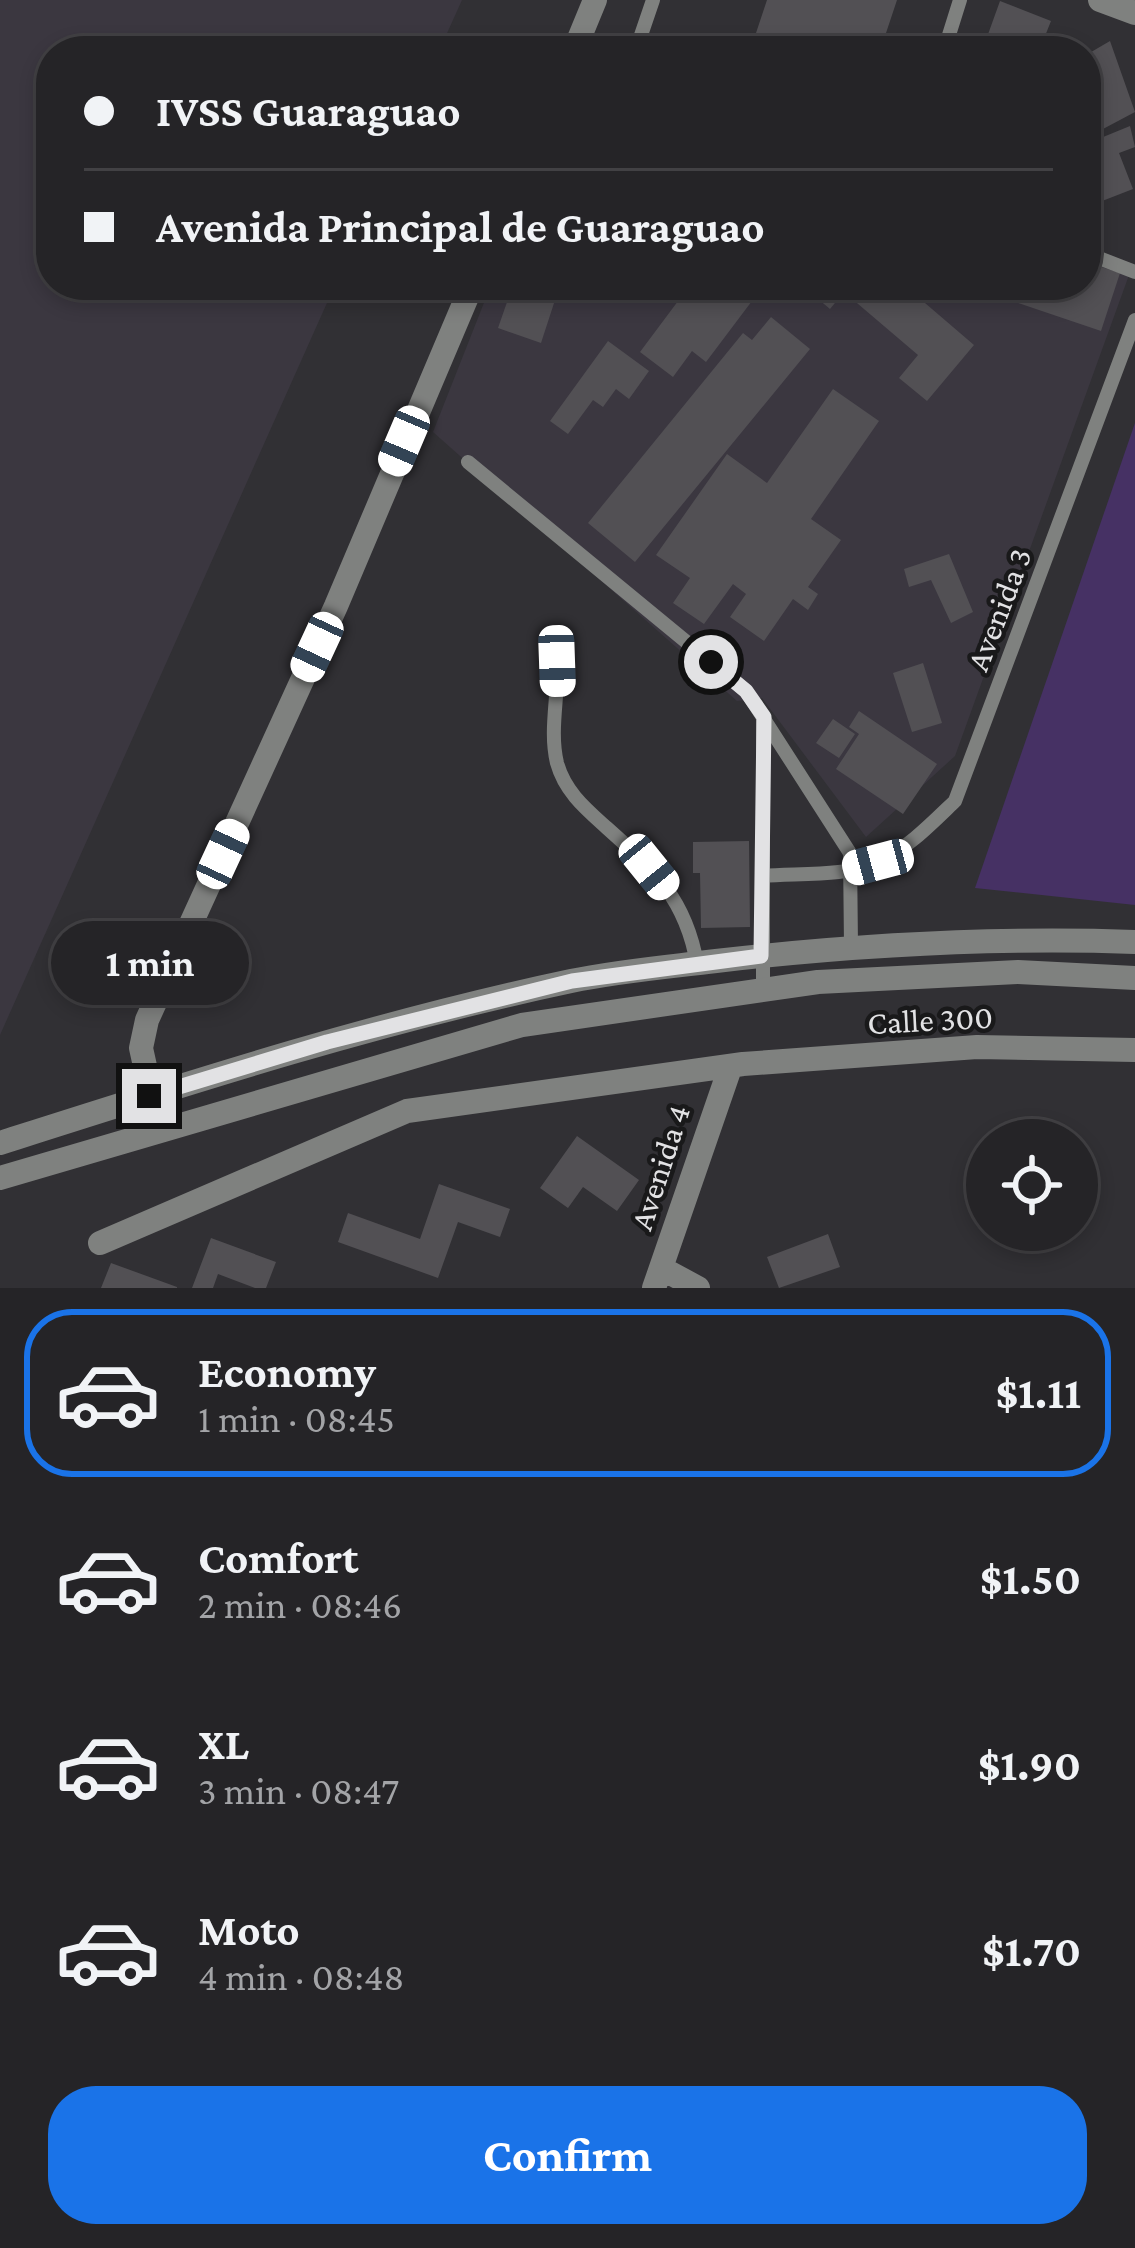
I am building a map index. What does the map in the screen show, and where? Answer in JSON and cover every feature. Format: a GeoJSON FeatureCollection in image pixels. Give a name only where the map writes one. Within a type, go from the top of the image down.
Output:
{"type":"FeatureCollection","features":[{"type":"Feature","properties":{"kind":"street"},"geometry":{"type":"LineString","coordinates":[[580,36],[595,0]]}},
{"type":"Feature","properties":{"kind":"street"},"geometry":{"type":"LineString","coordinates":[[1100,0],[1135,13]]}},
{"type":"Feature","properties":{"kind":"street"},"geometry":{"type":"LineString","coordinates":[[159,1130],[141,1048],[147,1020],[336,606],[466,300]]}},
{"type":"Feature","properties":{"kind":"street"},"geometry":{"type":"LineString","coordinates":[[0,1143],[327,1042],[572,981],[851,946],[1135,942]]}},
{"type":"Feature","properties":{"kind":"street"},"geometry":{"type":"LineString","coordinates":[[0,1178],[522,1025],[763,989],[914,976],[1018,972],[1135,978]]}},
{"type":"Feature","properties":{"kind":"street","name":"Calle 300"},"geometry":{"type":"LineString","coordinates":[[100,1243],[406,1111],[730,1068],[977,1047],[1135,1050]]}},
{"type":"Feature","properties":{"kind":"street","name":"Avenida 4"},"geometry":{"type":"LineString","coordinates":[[658,1278],[730,1068]]}},
{"type":"Feature","properties":{"kind":"street"},"geometry":{"type":"LineString","coordinates":[[658,1278],[698,1288]]}},
{"type":"Feature","properties":{"kind":"lane"},"geometry":{"type":"LineString","coordinates":[[641,36],[653,0]]}},
{"type":"Feature","properties":{"kind":"lane"},"geometry":{"type":"LineString","coordinates":[[949,36],[960,0]]}},
{"type":"Feature","properties":{"kind":"lane"},"geometry":{"type":"LineString","coordinates":[[1101,259],[1135,272]]}},
{"type":"Feature","properties":{"kind":"lane","name":"Avenida 3"},"geometry":{"type":"LineString","coordinates":[[763,876],[878,862],[924,832],[955,801],[1135,320]]}},
{"type":"Feature","properties":{"kind":"lane"},"geometry":{"type":"LineString","coordinates":[[468,462],[746,691],[850,853],[851,946]]}},
{"type":"Feature","properties":{"kind":"lane"},"geometry":{"type":"LineString","coordinates":[[557,661],[559,698],[553,732],[558,764],[570,791],[649,867],[676,900],[691,929],[697,964]]}},
{"type":"Feature","properties":{"kind":"lane"},"geometry":{"type":"LineString","coordinates":[[763,989],[764,717]]}},
{"type":"Feature","properties":{"kind":"shaded area"},"geometry":{"type":"Polygon","coordinates":[[[0,0],[462,0],[446,36],[36,36],[36,300],[328,300],[0,1035],[0,0]]]}},
{"type":"Feature","properties":{"kind":"shaded area"},"geometry":{"type":"Polygon","coordinates":[[[1101,252],[1133,264],[955,756],[866,837],[762,698],[737,701],[433,432],[485,300],[1101,300],[1101,252]]]}},
{"type":"Feature","properties":{"kind":"shaded area"},"geometry":{"type":"Polygon","coordinates":[[[1135,423],[1135,905],[975,888],[1135,423]]]}},
{"type":"Feature","properties":{"kind":"building"},"geometry":{"type":"Polygon","coordinates":[[[767,0],[897,0],[885,36],[755,36],[767,0]]]}},
{"type":"Feature","properties":{"kind":"building"},"geometry":{"type":"Polygon","coordinates":[[[1000,1],[1051,21],[1045,36],[987,36],[1000,1]]]}},
{"type":"Feature","properties":{"kind":"building"},"geometry":{"type":"Polygon","coordinates":[[[1110,41],[1135,112],[1101,130],[1101,46],[1110,41]]]}},
{"type":"Feature","properties":{"kind":"building"},"geometry":{"type":"Polygon","coordinates":[[[1130,126],[1135,147],[1119,153],[1133,189],[1101,201],[1101,138],[1130,126]]]}},
{"type":"Feature","properties":{"kind":"building"},"geometry":{"type":"Polygon","coordinates":[[[1101,267],[1120,273],[1101,331],[1009,300],[1101,300],[1101,267]]]}},
{"type":"Feature","properties":{"kind":"building"},"geometry":{"type":"Polygon","coordinates":[[[508,300],[555,300],[541,343],[498,328],[508,300]]]}},
{"type":"Feature","properties":{"kind":"building"},"geometry":{"type":"Polygon","coordinates":[[[679,300],[753,300],[706,362],[692,351],[673,377],[640,352],[679,300]]]}},
{"type":"Feature","properties":{"kind":"building"},"geometry":{"type":"Polygon","coordinates":[[[853,300],[922,300],[974,345],[927,401],[899,378],[918,355],[853,300]]]}},
{"type":"Feature","properties":{"kind":"building"},"geometry":{"type":"Polygon","coordinates":[[[771,317],[810,349],[635,562],[588,523],[743,333],[752,340],[771,317]]]}},
{"type":"Feature","properties":{"kind":"building"},"geometry":{"type":"Polygon","coordinates":[[[608,341],[649,371],[629,399],[616,389],[603,407],[593,400],[568,434],[550,421],[608,341]]]}},
{"type":"Feature","properties":{"kind":"building"},"geometry":{"type":"Polygon","coordinates":[[[833,389],[879,421],[811,519],[841,540],[808,587],[818,594],[808,610],[793,599],[764,641],[730,617],[746,594],[733,584],[704,624],[673,603],[690,578],[656,555],[727,454],[767,483],[833,389]]]}},
{"type":"Feature","properties":{"kind":"building"},"geometry":{"type":"Polygon","coordinates":[[[949,554],[973,612],[951,623],[931,580],[909,587],[904,569],[949,554]]]}},
{"type":"Feature","properties":{"kind":"building"},"geometry":{"type":"Polygon","coordinates":[[[923,663],[942,723],[912,732],[893,673],[923,663]]]}},
{"type":"Feature","properties":{"kind":"building"},"geometry":{"type":"Polygon","coordinates":[[[859,711],[937,764],[903,814],[836,769],[859,734],[849,727],[859,711]]]}},
{"type":"Feature","properties":{"kind":"building"},"geometry":{"type":"Polygon","coordinates":[[[833,719],[855,734],[839,758],[816,743],[833,719]]]}},
{"type":"Feature","properties":{"kind":"building"},"geometry":{"type":"Polygon","coordinates":[[[749,841],[750,927],[701,928],[700,873],[693,873],[693,842],[749,841]]]}},
{"type":"Feature","properties":{"kind":"building"},"geometry":{"type":"Polygon","coordinates":[[[577,1136],[639,1180],[617,1211],[583,1187],[568,1208],[540,1188],[577,1136]]]}},
{"type":"Feature","properties":{"kind":"building"},"geometry":{"type":"Polygon","coordinates":[[[439,1184],[510,1209],[500,1237],[458,1222],[438,1278],[338,1242],[348,1213],[420,1239],[439,1184]]]}},
{"type":"Feature","properties":{"kind":"building"},"geometry":{"type":"Polygon","coordinates":[[[828,1234],[840,1267],[779,1288],[767,1257],[828,1234]]]}},
{"type":"Feature","properties":{"kind":"building"},"geometry":{"type":"Polygon","coordinates":[[[211,1238],[276,1262],[266,1288],[218,1274],[213,1288],[192,1288],[211,1238]]]}},
{"type":"Feature","properties":{"kind":"building"},"geometry":{"type":"Polygon","coordinates":[[[111,1263],[177,1287],[177,1288],[101,1288],[111,1263]]]}},
{"type":"Feature","properties":{"kind":"route"},"geometry":{"type":"LineString","coordinates":[[149,1096],[327,1042],[572,981],[761,956],[764,717],[746,691],[711,662]]}}]}
